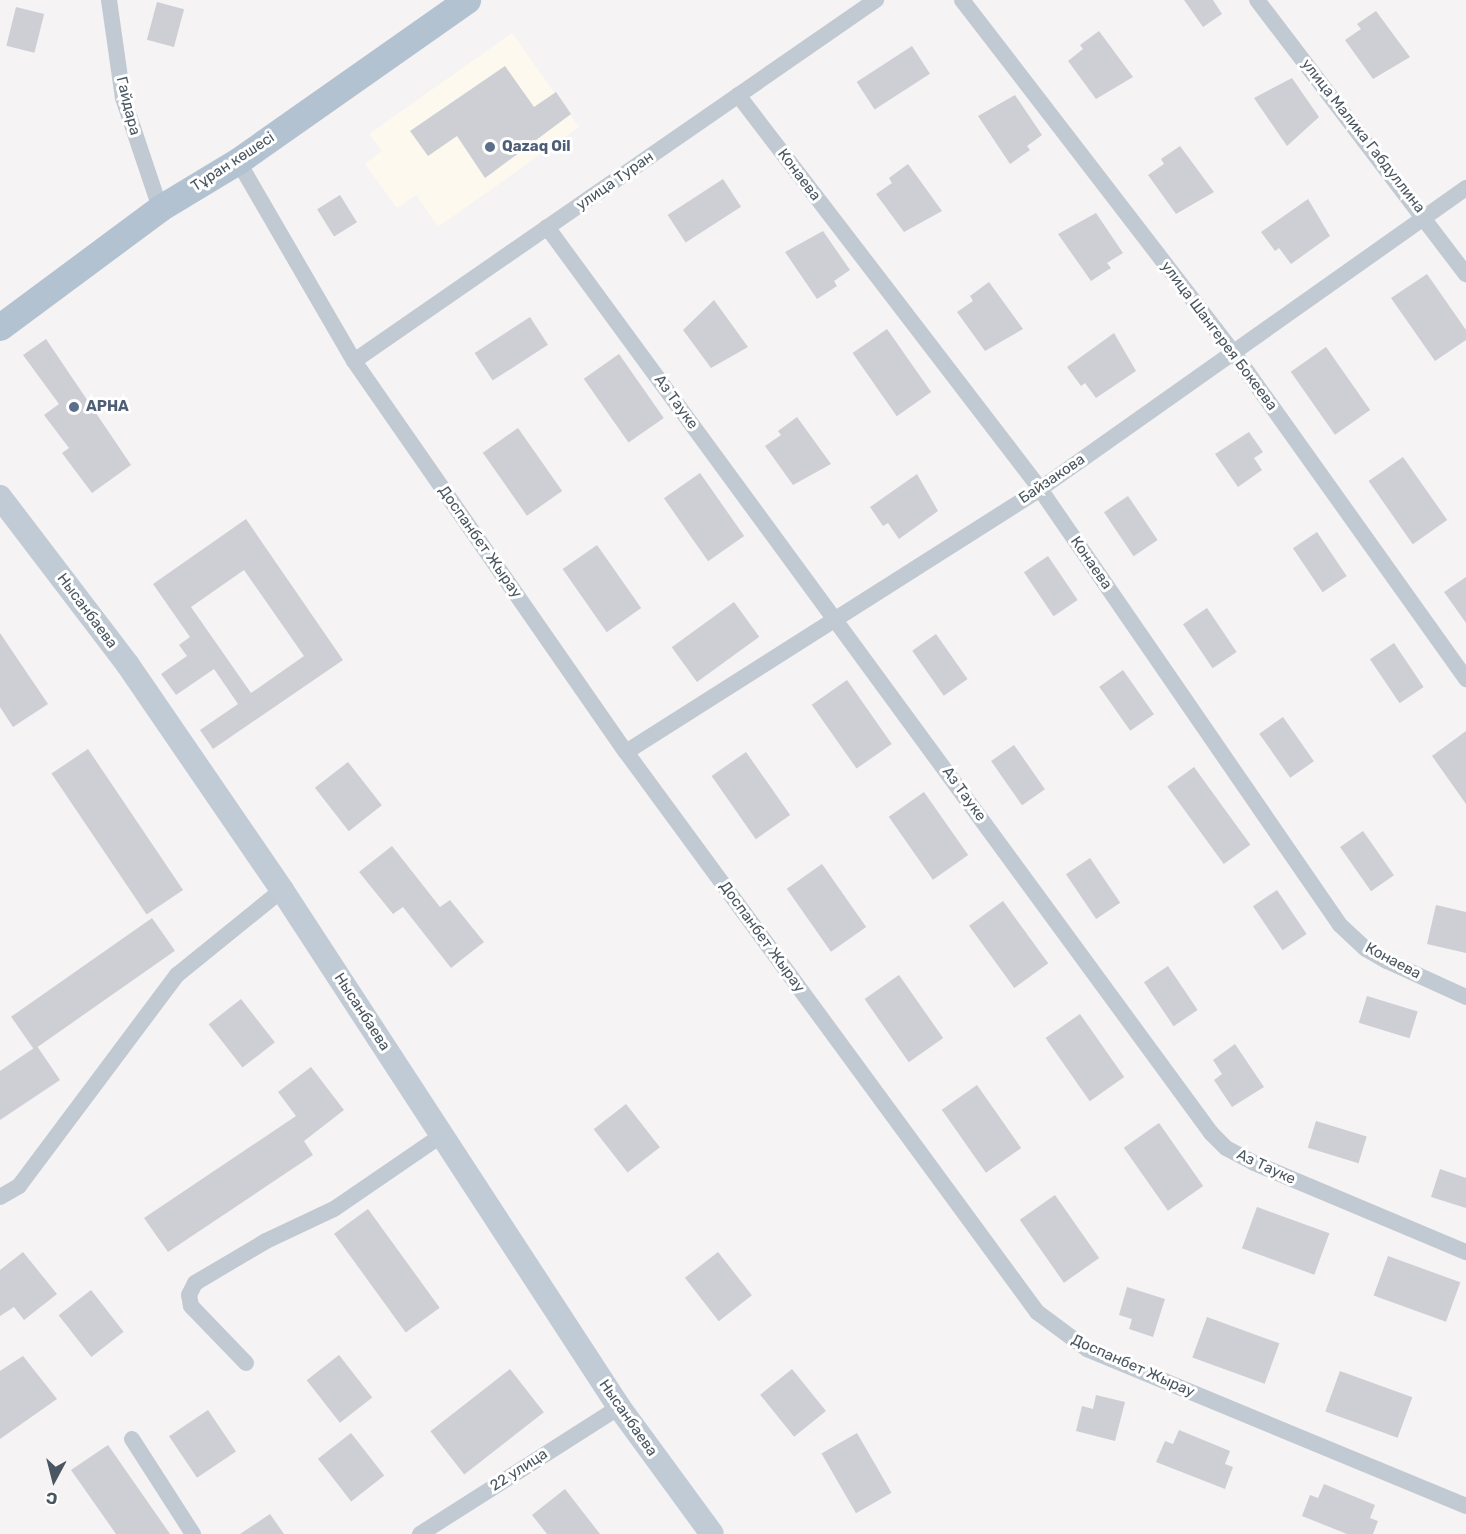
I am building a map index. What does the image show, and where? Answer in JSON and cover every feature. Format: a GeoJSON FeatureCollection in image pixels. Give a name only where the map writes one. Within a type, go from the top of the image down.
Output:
{"type":"FeatureCollection","features":[{"type":"Feature","properties":{"kind":"main road","name":"Тұран көшесі"},"geometry":{"type":"LineString","coordinates":[[0,327],[160,208],[238,161],[467,0]]}},
{"type":"Feature","properties":{"kind":"street","name":"Гайдара"},"geometry":{"type":"LineString","coordinates":[[109,0],[123,98],[160,208]]}},
{"type":"Feature","properties":{"kind":"street","name":"улица Туран"},"geometry":{"type":"LineString","coordinates":[[354,361],[876,0]]}},
{"type":"Feature","properties":{"kind":"street","name":"улица Шангерея Бокеева"},"geometry":{"type":"LineString","coordinates":[[962,0],[1233,352],[1466,679]]}},
{"type":"Feature","properties":{"kind":"street","name":"улица Малика Габдуллина"},"geometry":{"type":"LineString","coordinates":[[1257,0],[1426,217],[1466,274]]}},
{"type":"Feature","properties":{"kind":"street","name":"Конаева"},"geometry":{"type":"LineString","coordinates":[[738,95],[1040,489],[1340,925],[1380,957],[1466,997]]}},
{"type":"Feature","properties":{"kind":"street","name":"Доспанбет Жырау"},"geometry":{"type":"LineString","coordinates":[[238,161],[354,361],[626,752],[1037,1312],[1087,1348],[1466,1506]]}},
{"type":"Feature","properties":{"kind":"street","name":"Байзакова"},"geometry":{"type":"LineString","coordinates":[[626,752],[835,617],[1040,489],[1466,188]]}},
{"type":"Feature","properties":{"kind":"street","name":"Аз Тауке"},"geometry":{"type":"LineString","coordinates":[[547,227],[1211,1133],[1227,1148],[1254,1163],[1466,1252]]}},
{"type":"Feature","properties":{"kind":"street","name":"Нысанбаева"},"geometry":{"type":"LineString","coordinates":[[0,497],[128,665],[282,890],[619,1407],[712,1534]]}},
{"type":"Feature","properties":{"kind":"street"},"geometry":{"type":"LineString","coordinates":[[0,1197],[19,1186],[177,975],[282,890]]}},
{"type":"Feature","properties":{"kind":"street"},"geometry":{"type":"LineString","coordinates":[[246,1363],[191,1306],[189,1295],[195,1283],[266,1241],[334,1209],[442,1135]]}},
{"type":"Feature","properties":{"kind":"street","name":"22 улица"},"geometry":{"type":"LineString","coordinates":[[420,1534],[619,1407]]}},
{"type":"Feature","properties":{"kind":"street"},"geometry":{"type":"LineString","coordinates":[[132,1439],[193,1534]]}},
{"type":"Feature","properties":{"kind":"shaded area"},"geometry":{"type":"Polygon","coordinates":[[[512,33],[579,127],[438,227],[416,195],[397,208],[365,164],[382,151],[369,134],[512,33]]]}},
{"type":"Feature","properties":{"kind":"building"},"geometry":{"type":"Polygon","coordinates":[[[1184,0],[1213,0],[1222,14],[1203,27],[1184,0]]]}},
{"type":"Feature","properties":{"kind":"building"},"geometry":{"type":"Polygon","coordinates":[[[157,2],[184,9],[174,47],[147,40],[157,2]]]}},
{"type":"Feature","properties":{"kind":"building"},"geometry":{"type":"Polygon","coordinates":[[[16,7],[44,14],[34,53],[6,46],[16,7]]]}},
{"type":"Feature","properties":{"kind":"building"},"geometry":{"type":"Polygon","coordinates":[[[1376,11],[1410,57],[1373,79],[1345,40],[1361,29],[1357,24],[1376,11]]]}},
{"type":"Feature","properties":{"kind":"building"},"geometry":{"type":"Polygon","coordinates":[[[1099,31],[1133,77],[1096,99],[1068,61],[1083,49],[1080,45],[1099,31]]]}},
{"type":"Feature","properties":{"kind":"building"},"geometry":{"type":"Polygon","coordinates":[[[912,46],[930,74],[875,110],[857,82],[912,46]]]}},
{"type":"Feature","properties":{"kind":"building"},"geometry":{"type":"Polygon","coordinates":[[[505,66],[534,107],[556,92],[571,114],[485,178],[457,136],[428,156],[410,131],[505,66]]]}},
{"type":"Feature","properties":{"kind":"building"},"geometry":{"type":"Polygon","coordinates":[[[1292,78],[1319,117],[1287,146],[1254,98],[1292,78]]]}},
{"type":"Feature","properties":{"kind":"building"},"geometry":{"type":"Polygon","coordinates":[[[1015,95],[1042,135],[1027,146],[1030,150],[1010,164],[978,116],[1015,95]]]}},
{"type":"Feature","properties":{"kind":"building"},"geometry":{"type":"Polygon","coordinates":[[[1180,146],[1214,192],[1176,214],[1148,175],[1164,164],[1161,159],[1180,146]]]}},
{"type":"Feature","properties":{"kind":"building"},"geometry":{"type":"Polygon","coordinates":[[[908,164],[942,211],[904,232],[876,194],[892,183],[889,178],[908,164]]]}},
{"type":"Feature","properties":{"kind":"building"},"geometry":{"type":"Polygon","coordinates":[[[723,179],[741,207],[686,243],[668,215],[723,179]]]}},
{"type":"Feature","properties":{"kind":"building"},"geometry":{"type":"Polygon","coordinates":[[[340,195],[357,222],[334,236],[317,209],[340,195]]]}},
{"type":"Feature","properties":{"kind":"building"},"geometry":{"type":"Polygon","coordinates":[[[1308,199],[1330,236],[1291,264],[1279,248],[1275,251],[1261,232],[1308,199]]]}},
{"type":"Feature","properties":{"kind":"building"},"geometry":{"type":"Polygon","coordinates":[[[1096,213],[1123,253],[1107,263],[1111,268],[1091,281],[1058,234],[1096,213]]]}},
{"type":"Feature","properties":{"kind":"building"},"geometry":{"type":"Polygon","coordinates":[[[823,231],[850,270],[834,281],[837,286],[817,299],[785,252],[823,231]]]}},
{"type":"Feature","properties":{"kind":"building"},"geometry":{"type":"Polygon","coordinates":[[[1427,274],[1466,330],[1466,340],[1435,361],[1391,298],[1427,274]]]}},
{"type":"Feature","properties":{"kind":"building"},"geometry":{"type":"Polygon","coordinates":[[[989,282],[1023,329],[985,351],[957,312],[973,301],[970,296],[989,282]]]}},
{"type":"Feature","properties":{"kind":"building"},"geometry":{"type":"Polygon","coordinates":[[[714,300],[748,347],[711,368],[683,330],[714,300]]]}},
{"type":"Feature","properties":{"kind":"building"},"geometry":{"type":"Polygon","coordinates":[[[530,317],[548,345],[493,381],[475,353],[530,317]]]}},
{"type":"Feature","properties":{"kind":"building"},"geometry":{"type":"Polygon","coordinates":[[[887,329],[931,392],[897,416],[853,353],[887,329]]]}},
{"type":"Feature","properties":{"kind":"building"},"geometry":{"type":"Polygon","coordinates":[[[1114,333],[1136,371],[1096,398],[1085,383],[1081,386],[1067,367],[1114,333]]]}},
{"type":"Feature","properties":{"kind":"building"},"geometry":{"type":"Polygon","coordinates":[[[46,339],[131,465],[92,493],[62,453],[69,448],[44,415],[59,404],[23,355],[46,339]]]}},
{"type":"Feature","properties":{"kind":"building"},"geometry":{"type":"Polygon","coordinates":[[[1326,347],[1370,410],[1335,435],[1291,372],[1326,347]]]}},
{"type":"Feature","properties":{"kind":"building"},"geometry":{"type":"Polygon","coordinates":[[[619,354],[664,418],[629,443],[584,379],[619,354]]]}},
{"type":"Feature","properties":{"kind":"building"},"geometry":{"type":"Polygon","coordinates":[[[797,417],[831,464],[793,485],[765,446],[781,435],[778,431],[797,417]]]}},
{"type":"Feature","properties":{"kind":"building"},"geometry":{"type":"Polygon","coordinates":[[[518,428],[562,491],[527,516],[483,453],[518,428]]]}},
{"type":"Feature","properties":{"kind":"building"},"geometry":{"type":"Polygon","coordinates":[[[1249,432],[1263,452],[1254,458],[1262,470],[1238,487],[1215,454],[1249,432]]]}},
{"type":"Feature","properties":{"kind":"building"},"geometry":{"type":"Polygon","coordinates":[[[1403,457],[1447,520],[1413,544],[1369,481],[1403,457]]]}},
{"type":"Feature","properties":{"kind":"building"},"geometry":{"type":"Polygon","coordinates":[[[700,473],[744,536],[708,561],[664,498],[700,473]]]}},
{"type":"Feature","properties":{"kind":"building"},"geometry":{"type":"Polygon","coordinates":[[[917,474],[938,511],[899,539],[888,523],[883,526],[870,507],[917,474]]]}},
{"type":"Feature","properties":{"kind":"building"},"geometry":{"type":"Polygon","coordinates":[[[1128,496],[1158,540],[1134,556],[1104,512],[1128,496]]]}},
{"type":"Feature","properties":{"kind":"building"},"geometry":{"type":"Polygon","coordinates":[[[246,519],[343,660],[213,749],[200,730],[238,704],[214,669],[176,695],[161,674],[187,656],[179,645],[190,637],[153,584],[246,519]],[[244,570],[191,607],[251,693],[304,656],[244,570]]]}},
{"type":"Feature","properties":{"kind":"building"},"geometry":{"type":"Polygon","coordinates":[[[1317,532],[1347,576],[1323,592],[1293,548],[1317,532]]]}},
{"type":"Feature","properties":{"kind":"building"},"geometry":{"type":"Polygon","coordinates":[[[597,545],[641,608],[607,632],[563,569],[597,545]]]}},
{"type":"Feature","properties":{"kind":"building"},"geometry":{"type":"Polygon","coordinates":[[[1048,556],[1078,600],[1054,616],[1024,572],[1048,556]]]}},
{"type":"Feature","properties":{"kind":"building"},"geometry":{"type":"Polygon","coordinates":[[[1466,577],[1466,623],[1444,592],[1466,577]]]}},
{"type":"Feature","properties":{"kind":"building"},"geometry":{"type":"Polygon","coordinates":[[[734,602],[759,637],[697,682],[672,647],[734,602]]]}},
{"type":"Feature","properties":{"kind":"building"},"geometry":{"type":"Polygon","coordinates":[[[1207,608],[1237,652],[1213,668],[1183,624],[1207,608]]]}},
{"type":"Feature","properties":{"kind":"building"},"geometry":{"type":"Polygon","coordinates":[[[0,633],[48,704],[13,727],[0,707],[0,633]]]}},
{"type":"Feature","properties":{"kind":"building"},"geometry":{"type":"Polygon","coordinates":[[[936,634],[968,679],[944,696],[912,651],[936,634]]]}},
{"type":"Feature","properties":{"kind":"building"},"geometry":{"type":"Polygon","coordinates":[[[1394,643],[1424,687],[1400,703],[1370,659],[1394,643]]]}},
{"type":"Feature","properties":{"kind":"building"},"geometry":{"type":"Polygon","coordinates":[[[1123,670],[1154,714],[1130,731],[1099,687],[1123,670]]]}},
{"type":"Feature","properties":{"kind":"building"},"geometry":{"type":"Polygon","coordinates":[[[847,680],[892,744],[857,769],[812,705],[847,680]]]}},
{"type":"Feature","properties":{"kind":"building"},"geometry":{"type":"Polygon","coordinates":[[[1283,717],[1314,761],[1290,778],[1259,734],[1283,717]]]}},
{"type":"Feature","properties":{"kind":"building"},"geometry":{"type":"Polygon","coordinates":[[[1466,731],[1466,804],[1432,756],[1466,731]]]}},
{"type":"Feature","properties":{"kind":"building"},"geometry":{"type":"Polygon","coordinates":[[[1014,745],[1045,789],[1022,805],[991,761],[1014,745]]]}},
{"type":"Feature","properties":{"kind":"building"},"geometry":{"type":"Polygon","coordinates":[[[88,749],[183,890],[147,915],[52,774],[88,749]]]}},
{"type":"Feature","properties":{"kind":"building"},"geometry":{"type":"Polygon","coordinates":[[[746,752],[790,815],[756,839],[712,776],[746,752]]]}},
{"type":"Feature","properties":{"kind":"building"},"geometry":{"type":"Polygon","coordinates":[[[348,762],[382,805],[349,831],[315,788],[348,762]]]}},
{"type":"Feature","properties":{"kind":"building"},"geometry":{"type":"Polygon","coordinates":[[[1194,767],[1250,845],[1224,864],[1167,786],[1194,767]]]}},
{"type":"Feature","properties":{"kind":"building"},"geometry":{"type":"Polygon","coordinates":[[[924,792],[968,855],[933,880],[889,817],[924,792]]]}},
{"type":"Feature","properties":{"kind":"building"},"geometry":{"type":"Polygon","coordinates":[[[1363,831],[1394,875],[1371,891],[1340,847],[1363,831]]]}},
{"type":"Feature","properties":{"kind":"building"},"geometry":{"type":"Polygon","coordinates":[[[392,846],[440,907],[450,900],[484,942],[451,968],[403,907],[393,914],[359,872],[392,846]]]}},
{"type":"Feature","properties":{"kind":"building"},"geometry":{"type":"Polygon","coordinates":[[[1090,858],[1120,903],[1096,919],[1066,874],[1090,858]]]}},
{"type":"Feature","properties":{"kind":"building"},"geometry":{"type":"Polygon","coordinates":[[[822,864],[866,927],[831,952],[787,889],[822,864]]]}},
{"type":"Feature","properties":{"kind":"building"},"geometry":{"type":"Polygon","coordinates":[[[1277,890],[1307,934],[1283,950],[1253,906],[1277,890]]]}},
{"type":"Feature","properties":{"kind":"building"},"geometry":{"type":"Polygon","coordinates":[[[1003,901],[1048,963],[1014,988],[969,926],[1003,901]]]}},
{"type":"Feature","properties":{"kind":"building"},"geometry":{"type":"Polygon","coordinates":[[[1436,905],[1466,912],[1466,953],[1427,944],[1436,905]]]}},
{"type":"Feature","properties":{"kind":"building"},"geometry":{"type":"Polygon","coordinates":[[[152,918],[175,951],[34,1049],[11,1017],[152,918]]]}},
{"type":"Feature","properties":{"kind":"building"},"geometry":{"type":"Polygon","coordinates":[[[1168,966],[1198,1010],[1174,1026],[1144,982],[1168,966]]]}},
{"type":"Feature","properties":{"kind":"building"},"geometry":{"type":"Polygon","coordinates":[[[899,975],[943,1038],[909,1062],[865,999],[899,975]]]}},
{"type":"Feature","properties":{"kind":"building"},"geometry":{"type":"Polygon","coordinates":[[[1367,996],[1418,1011],[1409,1038],[1359,1023],[1367,996]]]}},
{"type":"Feature","properties":{"kind":"building"},"geometry":{"type":"Polygon","coordinates":[[[241,999],[275,1042],[243,1068],[209,1024],[241,999]]]}},
{"type":"Feature","properties":{"kind":"building"},"geometry":{"type":"Polygon","coordinates":[[[1080,1014],[1124,1077],[1090,1101],[1046,1038],[1080,1014]]]}},
{"type":"Feature","properties":{"kind":"building"},"geometry":{"type":"Polygon","coordinates":[[[1235,1044],[1264,1087],[1232,1107],[1214,1080],[1222,1074],[1213,1060],[1235,1044]]]}},
{"type":"Feature","properties":{"kind":"building"},"geometry":{"type":"Polygon","coordinates":[[[37,1046],[60,1080],[0,1120],[0,1071],[37,1046]]]}},
{"type":"Feature","properties":{"kind":"building"},"geometry":{"type":"Polygon","coordinates":[[[311,1067],[344,1110],[304,1141],[313,1155],[168,1252],[144,1218],[296,1116],[278,1092],[311,1067]]]}},
{"type":"Feature","properties":{"kind":"building"},"geometry":{"type":"Polygon","coordinates":[[[977,1085],[1021,1148],[986,1173],[942,1110],[977,1085]]]}},
{"type":"Feature","properties":{"kind":"building"},"geometry":{"type":"Polygon","coordinates":[[[626,1104],[660,1147],[628,1173],[594,1129],[626,1104]]]}},
{"type":"Feature","properties":{"kind":"building"},"geometry":{"type":"Polygon","coordinates":[[[1316,1121],[1367,1136],[1358,1163],[1308,1148],[1316,1121]]]}},
{"type":"Feature","properties":{"kind":"building"},"geometry":{"type":"Polygon","coordinates":[[[1159,1123],[1203,1186],[1168,1211],[1124,1148],[1159,1123]]]}},
{"type":"Feature","properties":{"kind":"building"},"geometry":{"type":"Polygon","coordinates":[[[1440,1169],[1466,1178],[1466,1208],[1431,1197],[1440,1169]]]}},
{"type":"Feature","properties":{"kind":"building"},"geometry":{"type":"Polygon","coordinates":[[[1055,1195],[1099,1258],[1064,1283],[1020,1220],[1055,1195]]]}},
{"type":"Feature","properties":{"kind":"building"},"geometry":{"type":"Polygon","coordinates":[[[1257,1207],[1329,1233],[1314,1275],[1242,1248],[1257,1207]]]}},
{"type":"Feature","properties":{"kind":"building"},"geometry":{"type":"Polygon","coordinates":[[[368,1209],[440,1308],[406,1332],[334,1234],[368,1209]]]}},
{"type":"Feature","properties":{"kind":"building"},"geometry":{"type":"Polygon","coordinates":[[[23,1252],[57,1294],[24,1320],[14,1307],[0,1316],[0,1270],[23,1252]]]}},
{"type":"Feature","properties":{"kind":"building"},"geometry":{"type":"Polygon","coordinates":[[[718,1252],[752,1295],[719,1321],[685,1278],[718,1252]]]}},
{"type":"Feature","properties":{"kind":"building"},"geometry":{"type":"Polygon","coordinates":[[[1388,1256],[1460,1282],[1446,1322],[1374,1295],[1388,1256]]]}},
{"type":"Feature","properties":{"kind":"building"},"geometry":{"type":"Polygon","coordinates":[[[1127,1287],[1165,1299],[1153,1337],[1129,1329],[1132,1319],[1119,1315],[1127,1287]]]}},
{"type":"Feature","properties":{"kind":"building"},"geometry":{"type":"Polygon","coordinates":[[[91,1290],[124,1332],[91,1357],[59,1315],[91,1290]]]}},
{"type":"Feature","properties":{"kind":"building"},"geometry":{"type":"Polygon","coordinates":[[[1207,1317],[1279,1343],[1265,1384],[1192,1357],[1207,1317]]]}},
{"type":"Feature","properties":{"kind":"building"},"geometry":{"type":"Polygon","coordinates":[[[339,1355],[372,1398],[340,1423],[307,1380],[339,1355]]]}},
{"type":"Feature","properties":{"kind":"building"},"geometry":{"type":"Polygon","coordinates":[[[23,1356],[57,1399],[0,1439],[0,1371],[23,1356]]]}},
{"type":"Feature","properties":{"kind":"building"},"geometry":{"type":"Polygon","coordinates":[[[510,1369],[544,1412],[464,1475],[430,1431],[510,1369]]]}},
{"type":"Feature","properties":{"kind":"building"},"geometry":{"type":"Polygon","coordinates":[[[792,1369],[826,1411],[794,1437],[760,1395],[792,1369]]]}},
{"type":"Feature","properties":{"kind":"building"},"geometry":{"type":"Polygon","coordinates":[[[1340,1371],[1412,1397],[1398,1438],[1325,1411],[1340,1371]]]}},
{"type":"Feature","properties":{"kind":"building"},"geometry":{"type":"Polygon","coordinates":[[[1096,1395],[1125,1402],[1115,1441],[1076,1431],[1082,1406],[1093,1409],[1096,1395]]]}},
{"type":"Feature","properties":{"kind":"building"},"geometry":{"type":"Polygon","coordinates":[[[208,1410],[236,1451],[197,1478],[169,1436],[208,1410]]]}},
{"type":"Feature","properties":{"kind":"building"},"geometry":{"type":"Polygon","coordinates":[[[1179,1430],[1230,1451],[1225,1464],[1233,1467],[1225,1489],[1156,1462],[1165,1441],[1173,1444],[1179,1430]]]}},
{"type":"Feature","properties":{"kind":"building"},"geometry":{"type":"Polygon","coordinates":[[[351,1433],[384,1476],[351,1501],[318,1459],[351,1433]]]}},
{"type":"Feature","properties":{"kind":"building"},"geometry":{"type":"Polygon","coordinates":[[[857,1433],[892,1493],[856,1513],[821,1454],[857,1433]]]}},
{"type":"Feature","properties":{"kind":"building"},"geometry":{"type":"Polygon","coordinates":[[[108,1445],[170,1534],[116,1534],[71,1470],[108,1445]]]}},
{"type":"Feature","properties":{"kind":"building"},"geometry":{"type":"Polygon","coordinates":[[[1324,1484],[1375,1505],[1370,1518],[1378,1521],[1373,1534],[1347,1534],[1302,1516],[1310,1495],[1318,1498],[1324,1484]]]}},
{"type":"Feature","properties":{"kind":"building"},"geometry":{"type":"Polygon","coordinates":[[[565,1489],[600,1534],[547,1534],[532,1515],[565,1489]]]}},
{"type":"Feature","properties":{"kind":"building"},"geometry":{"type":"Polygon","coordinates":[[[270,1514],[284,1534],[240,1534],[270,1514]]]}},
{"type":"Feature","properties":{"kind":"place","name":"Qazaq Oil"},"geometry":{"type":"Point","coordinates":[490,147]}},
{"type":"Feature","properties":{"kind":"place","name":"АРНА"},"geometry":{"type":"Point","coordinates":[74,407]}}]}
